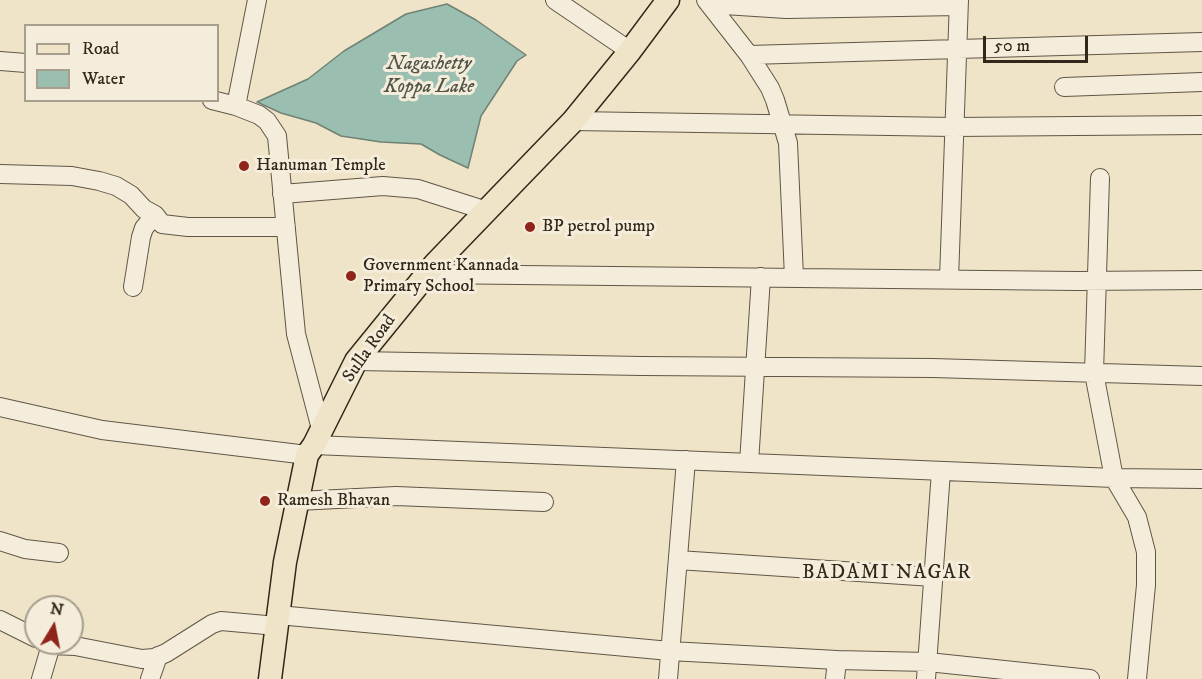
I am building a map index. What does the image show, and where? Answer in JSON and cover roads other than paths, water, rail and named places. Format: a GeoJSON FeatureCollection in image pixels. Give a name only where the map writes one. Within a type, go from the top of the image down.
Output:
{"type":"FeatureCollection","features":[{"type":"Feature","properties":{"kind":"main road","name":"Sulla Road"},"geometry":{"type":"LineString","coordinates":[[270,679],[285,562],[298,501],[314,443],[356,361],[427,274],[573,121],[668,0]]}},
{"type":"Feature","properties":{"kind":"street"},"geometry":{"type":"LineString","coordinates":[[236,106],[257,0]]}},
{"type":"Feature","properties":{"kind":"street"},"geometry":{"type":"LineString","coordinates":[[555,0],[630,51]]}},
{"type":"Feature","properties":{"kind":"street"},"geometry":{"type":"LineString","coordinates":[[707,2],[786,9],[958,3],[949,279]]}},
{"type":"Feature","properties":{"kind":"street"},"geometry":{"type":"LineString","coordinates":[[707,2],[749,55],[770,88],[782,124],[788,143],[794,277]]}},
{"type":"Feature","properties":{"kind":"street"},"geometry":{"type":"LineString","coordinates":[[749,55],[1202,42]]}},
{"type":"Feature","properties":{"kind":"street"},"geometry":{"type":"LineString","coordinates":[[0,61],[24,63]]}},
{"type":"Feature","properties":{"kind":"street"},"geometry":{"type":"LineString","coordinates":[[1064,87],[1202,82]]}},
{"type":"Feature","properties":{"kind":"street"},"geometry":{"type":"LineString","coordinates":[[219,102],[259,115],[267,121],[277,136],[296,334],[314,443]]}},
{"type":"Feature","properties":{"kind":"street"},"geometry":{"type":"LineString","coordinates":[[573,121],[953,127],[1202,125]]}},
{"type":"Feature","properties":{"kind":"street"},"geometry":{"type":"LineString","coordinates":[[0,174],[72,176],[116,186],[155,215],[162,224],[188,227],[286,227]]}},
{"type":"Feature","properties":{"kind":"street"},"geometry":{"type":"LineString","coordinates":[[1100,178],[1094,373],[1114,478],[1137,517],[1146,552],[1146,585],[1137,679]]}},
{"type":"Feature","properties":{"kind":"street"},"geometry":{"type":"LineString","coordinates":[[282,194],[383,186],[418,189],[487,211]]}},
{"type":"Feature","properties":{"kind":"street"},"geometry":{"type":"LineString","coordinates":[[133,287],[141,237],[144,228],[155,215]]}},
{"type":"Feature","properties":{"kind":"street"},"geometry":{"type":"LineString","coordinates":[[427,274],[1098,281],[1202,280]]}},
{"type":"Feature","properties":{"kind":"street"},"geometry":{"type":"LineString","coordinates":[[749,463],[761,277]]}},
{"type":"Feature","properties":{"kind":"street"},"geometry":{"type":"LineString","coordinates":[[356,361],[933,368],[1202,376]]}},
{"type":"Feature","properties":{"kind":"street"},"geometry":{"type":"LineString","coordinates":[[0,407],[102,429],[314,443],[941,471],[1202,479]]}},
{"type":"Feature","properties":{"kind":"street"},"geometry":{"type":"LineString","coordinates":[[668,679],[686,460]]}},
{"type":"Feature","properties":{"kind":"street"},"geometry":{"type":"LineString","coordinates":[[927,671],[941,471]]}},
{"type":"Feature","properties":{"kind":"street"},"geometry":{"type":"LineString","coordinates":[[298,501],[396,496],[544,502]]}},
{"type":"Feature","properties":{"kind":"street"},"geometry":{"type":"LineString","coordinates":[[0,541],[25,549],[59,553]]}},
{"type":"Feature","properties":{"kind":"street"},"geometry":{"type":"LineString","coordinates":[[678,560],[933,577]]}},
{"type":"Feature","properties":{"kind":"street"},"geometry":{"type":"LineString","coordinates":[[0,620],[24,632]]}},
{"type":"Feature","properties":{"kind":"street"},"geometry":{"type":"LineString","coordinates":[[84,648],[142,659],[158,656],[221,621],[278,621],[670,651],[837,660],[927,671],[1090,679]]}},
{"type":"Feature","properties":{"kind":"street"},"geometry":{"type":"LineString","coordinates":[[41,679],[43,655]]}},
{"type":"Feature","properties":{"kind":"street"},"geometry":{"type":"LineString","coordinates":[[150,679],[158,656]]}},
{"type":"Feature","properties":{"kind":"street"},"geometry":{"type":"LineString","coordinates":[[835,679],[837,660]]}},
{"type":"Feature","properties":{"kind":"water","name":"Nagashetty Koppa Lake"},"geometry":{"type":"Polygon","coordinates":[[[447,4],[476,20],[526,55],[517,61],[481,116],[468,168],[421,144],[381,142],[341,136],[316,123],[281,113],[257,102],[308,79],[344,51],[406,14],[447,4]]]}},
{"type":"Feature","properties":{"kind":"place","name":"Hanuman Temple"},"geometry":{"type":"Point","coordinates":[244,166]}},
{"type":"Feature","properties":{"kind":"place","name":"BP petrol pump"},"geometry":{"type":"Point","coordinates":[530,227]}},
{"type":"Feature","properties":{"kind":"place","name":"Government Kannada Primary School"},"geometry":{"type":"Point","coordinates":[351,276]}},
{"type":"Feature","properties":{"kind":"place","name":"Ramesh Bhavan"},"geometry":{"type":"Point","coordinates":[265,501]}},
{"type":"Feature","properties":{"kind":"district","name":"BADAMI NAGAR"},"geometry":{"type":"Point","coordinates":[887,574]}}]}
